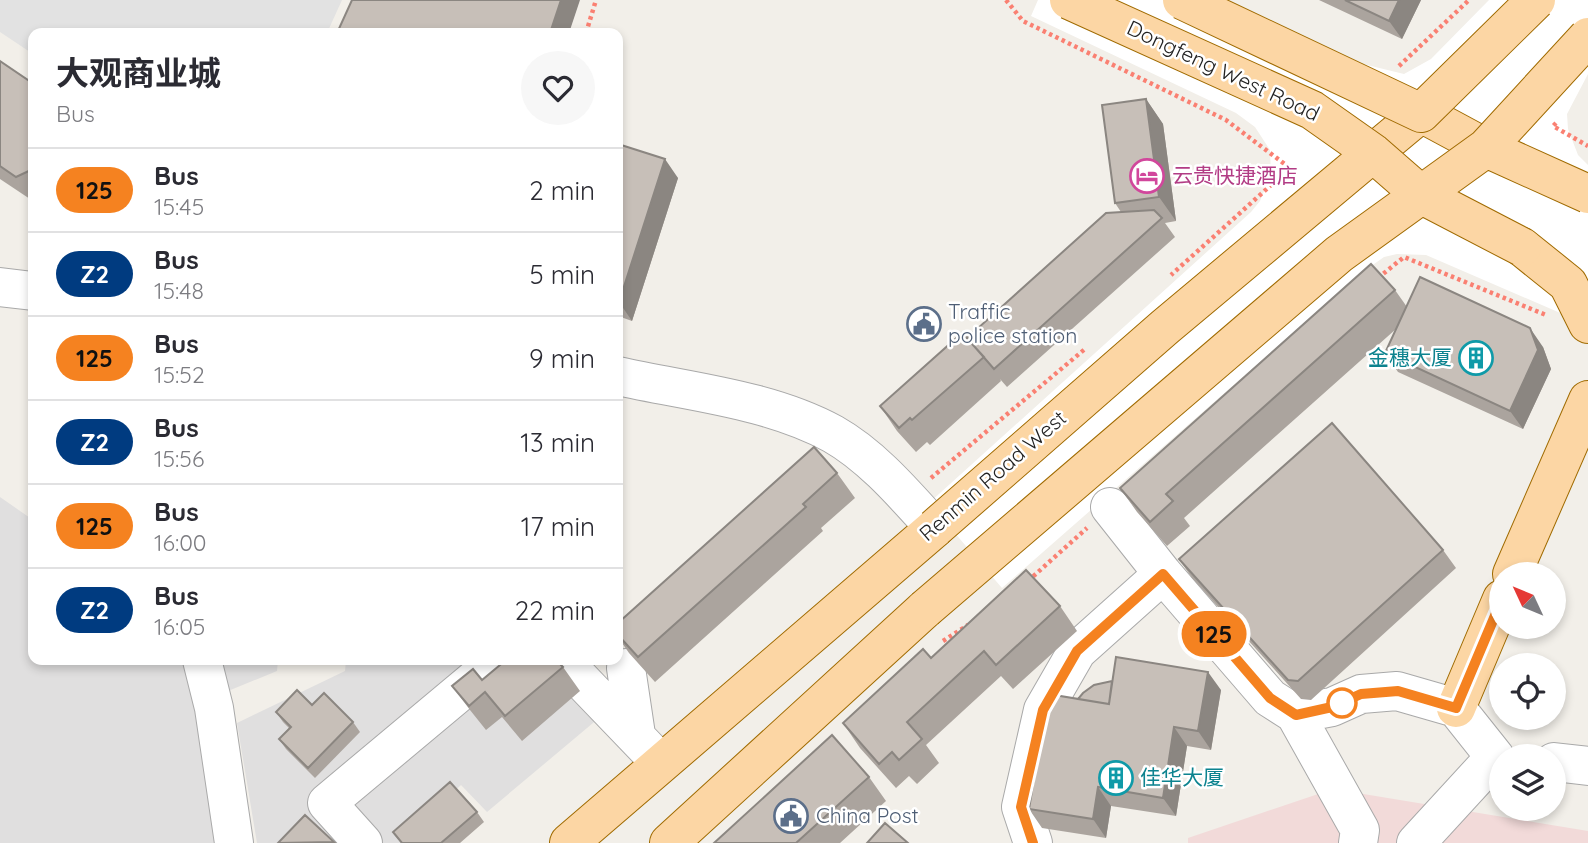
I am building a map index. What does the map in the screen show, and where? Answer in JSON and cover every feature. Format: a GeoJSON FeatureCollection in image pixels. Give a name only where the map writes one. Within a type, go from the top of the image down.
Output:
{"type":"FeatureCollection","features":[{"type":"Feature","properties":{"kind":"main road","name":"Dongfeng West Road"},"geometry":{"type":"LineString","coordinates":[[1069,0],[1312,110],[1373,153],[1420,194],[1521,247],[1588,276]]}},
{"type":"Feature","properties":{"kind":"main road"},"geometry":{"type":"LineString","coordinates":[[1182,0],[1421,113],[1486,148],[1588,194]]}},
{"type":"Feature","properties":{"kind":"main road","name":"Renmin Road West"},"geometry":{"type":"LineString","coordinates":[[569,843],[648,748],[935,528],[1165,327],[1421,113],[1536,0]]}},
{"type":"Feature","properties":{"kind":"main road"},"geometry":{"type":"LineString","coordinates":[[669,843],[925,609],[1339,254],[1486,148],[1588,37]]}},
{"type":"Feature","properties":{"kind":"main road"},"geometry":{"type":"LineString","coordinates":[[1521,247],[1567,284],[1588,324]]}},
{"type":"Feature","properties":{"kind":"main road"},"geometry":{"type":"LineString","coordinates":[[1517,562],[1588,400]]}},
{"type":"Feature","properties":{"kind":"main road"},"geometry":{"type":"LineString","coordinates":[[1456,708],[1489,628]]}},
{"type":"Feature","properties":{"kind":"street"},"geometry":{"type":"LineString","coordinates":[[0,287],[28,290]]}},
{"type":"Feature","properties":{"kind":"street"},"geometry":{"type":"LineString","coordinates":[[623,377],[790,414],[822,446],[908,498],[935,528]]}},
{"type":"Feature","properties":{"kind":"street"},"geometry":{"type":"LineString","coordinates":[[1110,507],[1163,574],[1270,698],[1296,715],[1359,836],[1417,842],[1489,766]]}},
{"type":"Feature","properties":{"kind":"street"},"geometry":{"type":"LineString","coordinates":[[1034,843],[1021,807],[1043,710],[1077,651],[1163,574]]}},
{"type":"Feature","properties":{"kind":"street"},"geometry":{"type":"LineString","coordinates":[[203,665],[214,708],[234,843]]}},
{"type":"Feature","properties":{"kind":"street"},"geometry":{"type":"LineString","coordinates":[[363,843],[327,803],[492,665]]}},
{"type":"Feature","properties":{"kind":"street"},"geometry":{"type":"LineString","coordinates":[[567,665],[648,748]]}},
{"type":"Feature","properties":{"kind":"street"},"geometry":{"type":"LineString","coordinates":[[626,668],[648,748]]}},
{"type":"Feature","properties":{"kind":"street"},"geometry":{"type":"LineString","coordinates":[[1296,715],[1332,707],[1361,694],[1398,691],[1456,708],[1489,746]]}},
{"type":"Feature","properties":{"kind":"street"},"geometry":{"type":"LineString","coordinates":[[1566,763],[1588,766]]}},
{"type":"Feature","properties":{"kind":"path"},"geometry":{"type":"LineString","coordinates":[[588,28],[596,0]]}},
{"type":"Feature","properties":{"kind":"path"},"geometry":{"type":"LineString","coordinates":[[1006,0],[1023,21],[1226,120],[1290,168],[1166,280]]}},
{"type":"Feature","properties":{"kind":"path"},"geometry":{"type":"LineString","coordinates":[[1388,61],[1400,66],[1469,0]]}},
{"type":"Feature","properties":{"kind":"path"},"geometry":{"type":"LineString","coordinates":[[1562,116],[1553,126],[1588,146]]}},
{"type":"Feature","properties":{"kind":"path"},"geometry":{"type":"LineString","coordinates":[[908,498],[1093,342]]}},
{"type":"Feature","properties":{"kind":"shaded area"},"geometry":{"type":"Polygon","coordinates":[[[0,0],[342,0],[329,28],[28,28],[28,51],[0,32],[0,0]]]}},
{"type":"Feature","properties":{"kind":"shaded area"},"geometry":{"type":"Polygon","coordinates":[[[0,497],[28,517],[28,665],[278,665],[277,671],[211,698],[243,843],[0,843],[0,497]]]}},
{"type":"Feature","properties":{"kind":"shaded area"},"geometry":{"type":"Polygon","coordinates":[[[346,665],[588,665],[618,702],[487,812],[461,785],[400,843],[257,843],[237,723],[345,671],[346,665]]]}},
{"type":"Feature","properties":{"kind":"shaded area"},"geometry":{"type":"Polygon","coordinates":[[[1333,789],[1489,815],[1489,821],[1527,821],[1588,831],[1588,843],[1188,843],[1188,838],[1333,789]]]}},
{"type":"Feature","properties":{"kind":"pier"},"geometry":{"type":"Polygon","coordinates":[[[1038,0],[1224,0],[1363,64],[1404,74],[1431,59],[1489,0],[1588,0],[1588,74],[1567,114],[1568,129],[1578,155],[1588,165],[1588,325],[1426,255],[1397,254],[1384,257],[1360,274],[1002,588],[929,503],[1251,212],[1260,201],[1271,174],[1270,150],[1255,127],[1236,113],[1031,16],[1038,0]]]}},
{"type":"Feature","properties":{"kind":"building"},"geometry":{"type":"Polygon","coordinates":[[[352,0],[561,0],[552,28],[339,28],[352,0]]]}},
{"type":"Feature","properties":{"kind":"building"},"geometry":{"type":"Polygon","coordinates":[[[1345,0],[1399,0],[1389,21],[1345,0]]]}},
{"type":"Feature","properties":{"kind":"building"},"geometry":{"type":"Polygon","coordinates":[[[0,61],[28,80],[28,171],[16,177],[0,166],[0,61]]]}},
{"type":"Feature","properties":{"kind":"building"},"geometry":{"type":"Polygon","coordinates":[[[1146,99],[1159,197],[1115,203],[1102,105],[1146,99]]]}},
{"type":"Feature","properties":{"kind":"building"},"geometry":{"type":"Polygon","coordinates":[[[623,146],[665,159],[623,290],[623,146]]]}},
{"type":"Feature","properties":{"kind":"building"},"geometry":{"type":"Polygon","coordinates":[[[1154,210],[1162,218],[994,369],[967,338],[1106,213],[1154,210]]]}},
{"type":"Feature","properties":{"kind":"building"},"geometry":{"type":"Polygon","coordinates":[[[1371,264],[1395,290],[1166,494],[1173,501],[1150,522],[1120,488],[1371,264]]]}},
{"type":"Feature","properties":{"kind":"building","name":"金穗大厦"},"geometry":{"type":"Polygon","coordinates":[[[1420,277],[1530,328],[1538,350],[1510,411],[1385,353],[1420,277]]]}},
{"type":"Feature","properties":{"kind":"building"},"geometry":{"type":"Polygon","coordinates":[[[962,333],[984,357],[912,420],[910,418],[899,428],[880,406],[962,333]]]}},
{"type":"Feature","properties":{"kind":"building"},"geometry":{"type":"Polygon","coordinates":[[[1332,423],[1443,550],[1298,681],[1288,680],[1179,559],[1332,423]]]}},
{"type":"Feature","properties":{"kind":"building"},"geometry":{"type":"Polygon","coordinates":[[[814,447],[837,473],[803,504],[806,507],[638,657],[623,640],[623,619],[814,447]]]}},
{"type":"Feature","properties":{"kind":"building"},"geometry":{"type":"Polygon","coordinates":[[[1026,570],[1060,606],[996,665],[984,651],[907,722],[922,739],[899,760],[892,752],[879,764],[843,723],[923,649],[931,658],[1026,570]]]}},
{"type":"Feature","properties":{"kind":"building","name":"佳华大厦"},"geometry":{"type":"Polygon","coordinates":[[[1116,657],[1208,672],[1198,731],[1174,727],[1163,798],[1098,787],[1093,819],[1029,809],[1048,694],[1109,704],[1116,657]]]}},
{"type":"Feature","properties":{"kind":"building"},"geometry":{"type":"Polygon","coordinates":[[[500,665],[563,667],[505,716],[485,692],[469,706],[452,686],[473,669],[482,680],[500,665]]]}},
{"type":"Feature","properties":{"kind":"building"},"geometry":{"type":"Polygon","coordinates":[[[1112,681],[1109,704],[1078,699],[1094,685],[1112,681]]]}},
{"type":"Feature","properties":{"kind":"building"},"geometry":{"type":"Polygon","coordinates":[[[297,690],[312,705],[324,693],[353,722],[308,768],[279,739],[291,727],[276,712],[297,690]]]}},
{"type":"Feature","properties":{"kind":"building"},"geometry":{"type":"Polygon","coordinates":[[[832,735],[869,777],[796,843],[714,843],[832,735]]]}},
{"type":"Feature","properties":{"kind":"building"},"geometry":{"type":"Polygon","coordinates":[[[450,782],[477,812],[441,843],[402,843],[393,832],[450,782]]]}},
{"type":"Feature","properties":{"kind":"building"},"geometry":{"type":"Polygon","coordinates":[[[305,815],[334,842],[278,843],[305,815]]]}},
{"type":"Feature","properties":{"kind":"building"},"geometry":{"type":"Polygon","coordinates":[[[885,823],[908,843],[867,843],[885,823]]]}},
{"type":"Feature","properties":{"kind":"bus line","name":"125"},"geometry":{"type":"LineString","coordinates":[[1033,843],[1021,807],[1043,710],[1077,651],[1163,574],[1270,698],[1296,715],[1332,707],[1361,694],[1398,691],[1456,708],[1489,630]]}},
{"type":"Feature","properties":{"kind":"place","name":"云贵快捷酒店"},"geometry":{"type":"Point","coordinates":[1147,176]}},
{"type":"Feature","properties":{"kind":"place","name":"Traffic police station"},"geometry":{"type":"Point","coordinates":[924,324]}},
{"type":"Feature","properties":{"kind":"place","name":"金穗大厦"},"geometry":{"type":"Point","coordinates":[1476,358]}},
{"type":"Feature","properties":{"kind":"place","name":"佳华大厦"},"geometry":{"type":"Point","coordinates":[1116,778]}},
{"type":"Feature","properties":{"kind":"place","name":"China Post"},"geometry":{"type":"Point","coordinates":[791,816]}}]}
